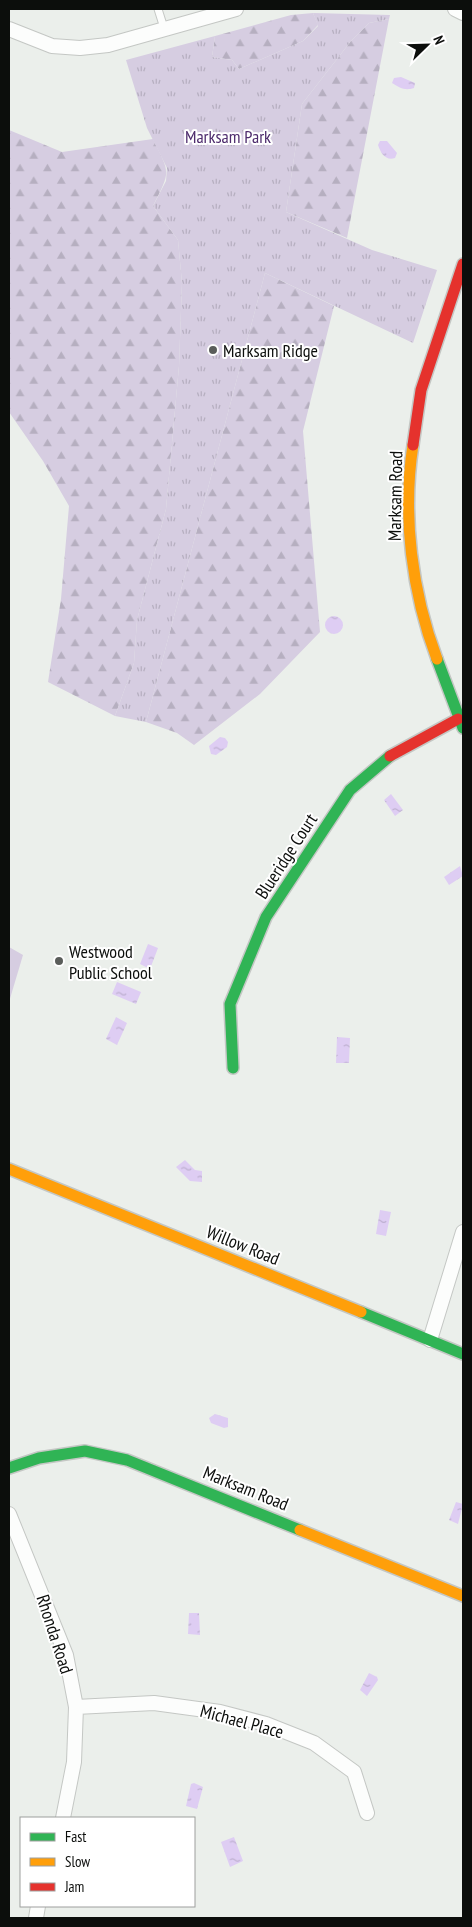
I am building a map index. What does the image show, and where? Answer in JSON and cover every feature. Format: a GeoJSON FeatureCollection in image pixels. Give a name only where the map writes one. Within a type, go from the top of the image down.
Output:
{"type":"FeatureCollection","features":[{"type":"Feature","properties":{"kind":"street"},"geometry":{"type":"LineString","coordinates":[[9,30],[52,46],[80,48],[108,45],[236,9]]}},
{"type":"Feature","properties":{"kind":"street"},"geometry":{"type":"LineString","coordinates":[[455,9],[463,13]]}},
{"type":"Feature","properties":{"kind":"street","name":"Marksam Road"},"geometry":{"type":"LineString","coordinates":[[461,723],[434,651],[416,581],[409,518],[411,457],[421,390],[463,264]]}},
{"type":"Feature","properties":{"kind":"street","name":"Blueridge Court"},"geometry":{"type":"LineString","coordinates":[[233,1068],[230,1004],[266,918],[350,790],[390,756],[461,723]]}},
{"type":"Feature","properties":{"kind":"street","name":"Willow Road"},"geometry":{"type":"LineString","coordinates":[[9,1169],[463,1354]]}},
{"type":"Feature","properties":{"kind":"street"},"geometry":{"type":"LineString","coordinates":[[430,1340],[463,1232]]}},
{"type":"Feature","properties":{"kind":"street","name":"Marksam Road"},"geometry":{"type":"LineString","coordinates":[[9,1468],[39,1458],[84,1451],[127,1460],[463,1596]]}},
{"type":"Feature","properties":{"kind":"street","name":"Rhonda Road"},"geometry":{"type":"LineString","coordinates":[[9,1514],[66,1655],[76,1707],[74,1762],[63,1817]]}},
{"type":"Feature","properties":{"kind":"street","name":"Michael Place"},"geometry":{"type":"LineString","coordinates":[[76,1707],[154,1702],[220,1712],[266,1724],[314,1743],[354,1772],[367,1813]]}},
{"type":"Feature","properties":{"kind":"lane"},"geometry":{"type":"LineString","coordinates":[[158,9],[164,28]]}},
{"type":"Feature","properties":{"kind":"green space"},"geometry":{"type":"Polygon","coordinates":[[[313,13],[318,25],[303,41],[239,69],[232,60],[212,57],[215,36],[291,15],[313,13]]]}},
{"type":"Feature","properties":{"kind":"green space","name":"Marksam Park"},"geometry":{"type":"Polygon","coordinates":[[[313,13],[390,15],[389,19],[369,23],[351,41],[302,104],[286,212],[372,250],[437,270],[413,343],[265,273],[146,722],[115,716],[134,663],[137,620],[166,509],[179,366],[182,283],[178,240],[153,206],[166,181],[167,168],[147,128],[126,60],[215,36],[212,57],[232,60],[239,69],[303,41],[318,26],[313,13]]]}},
{"type":"Feature","properties":{"kind":"green space"},"geometry":{"type":"Polygon","coordinates":[[[389,19],[347,238],[286,212],[302,104],[351,41],[369,23],[389,19]]]}},
{"type":"Feature","properties":{"kind":"green space"},"geometry":{"type":"Polygon","coordinates":[[[9,130],[62,152],[153,139],[165,166],[166,172],[163,185],[153,206],[178,240],[182,283],[179,366],[166,509],[137,620],[134,663],[115,716],[48,682],[61,599],[69,506],[43,461],[9,412],[9,130]]]}},
{"type":"Feature","properties":{"kind":"green space"},"geometry":{"type":"Polygon","coordinates":[[[265,273],[334,306],[303,431],[320,632],[260,694],[194,745],[177,733],[146,722],[265,273]]]}},
{"type":"Feature","properties":{"kind":"green space"},"geometry":{"type":"Polygon","coordinates":[[[9,947],[23,955],[9,1002],[9,947]]]}},
{"type":"Feature","properties":{"kind":"water"},"geometry":{"type":"Polygon","coordinates":[[[401,77],[415,83],[414,88],[403,88],[392,83],[394,78],[401,77]]]}},
{"type":"Feature","properties":{"kind":"water"},"geometry":{"type":"Polygon","coordinates":[[[380,141],[387,141],[397,153],[395,158],[386,158],[382,154],[378,145],[380,141]]]}},
{"type":"Feature","properties":{"kind":"water"},"geometry":{"type":"Polygon","coordinates":[[[334,616],[340,619],[343,625],[340,631],[334,634],[328,631],[325,625],[328,619],[334,616]]]}},
{"type":"Feature","properties":{"kind":"water"},"geometry":{"type":"Polygon","coordinates":[[[220,737],[225,738],[228,742],[227,747],[216,755],[211,754],[209,746],[220,737]]]}},
{"type":"Feature","properties":{"kind":"water"},"geometry":{"type":"Polygon","coordinates":[[[391,794],[403,810],[395,816],[384,800],[391,794]]]}},
{"type":"Feature","properties":{"kind":"water"},"geometry":{"type":"Polygon","coordinates":[[[460,866],[463,876],[449,885],[444,877],[460,866]]]}},
{"type":"Feature","properties":{"kind":"water"},"geometry":{"type":"Polygon","coordinates":[[[148,944],[158,948],[150,969],[140,964],[148,944]]]}},
{"type":"Feature","properties":{"kind":"water"},"geometry":{"type":"Polygon","coordinates":[[[117,982],[141,992],[136,1004],[112,994],[117,982]]]}},
{"type":"Feature","properties":{"kind":"water"},"geometry":{"type":"Polygon","coordinates":[[[116,1017],[127,1023],[117,1045],[106,1039],[116,1017]]]}},
{"type":"Feature","properties":{"kind":"water"},"geometry":{"type":"Polygon","coordinates":[[[337,1037],[350,1038],[349,1063],[336,1063],[337,1037]]]}},
{"type":"Feature","properties":{"kind":"water"},"geometry":{"type":"Polygon","coordinates":[[[185,1160],[195,1170],[202,1171],[202,1182],[190,1181],[176,1167],[185,1160]]]}},
{"type":"Feature","properties":{"kind":"water"},"geometry":{"type":"Polygon","coordinates":[[[380,1210],[391,1212],[386,1236],[376,1234],[380,1210]]]}},
{"type":"Feature","properties":{"kind":"water"},"geometry":{"type":"Polygon","coordinates":[[[215,1414],[228,1418],[228,1427],[224,1428],[211,1423],[209,1418],[215,1414]]]}},
{"type":"Feature","properties":{"kind":"water"},"geometry":{"type":"Polygon","coordinates":[[[456,1502],[463,1504],[458,1524],[449,1520],[456,1502]]]}},
{"type":"Feature","properties":{"kind":"water"},"geometry":{"type":"Polygon","coordinates":[[[189,1613],[199,1613],[200,1635],[188,1634],[189,1613]]]}},
{"type":"Feature","properties":{"kind":"water"},"geometry":{"type":"Polygon","coordinates":[[[369,1673],[377,1677],[378,1680],[367,1696],[360,1690],[369,1673]]]}},
{"type":"Feature","properties":{"kind":"water"},"geometry":{"type":"Polygon","coordinates":[[[194,1783],[203,1787],[197,1809],[186,1806],[191,1784],[194,1783]]]}},
{"type":"Feature","properties":{"kind":"water"},"geometry":{"type":"Polygon","coordinates":[[[234,1837],[243,1861],[230,1867],[221,1842],[234,1837]]]}},
{"type":"Feature","properties":{"kind":"traffic: fast"},"geometry":{"type":"LineString","coordinates":[[437,659],[463,728]]}},
{"type":"Feature","properties":{"kind":"traffic: fast"},"geometry":{"type":"LineString","coordinates":[[233,1068],[230,1004],[266,917],[350,790],[390,756]]}},
{"type":"Feature","properties":{"kind":"traffic: fast"},"geometry":{"type":"LineString","coordinates":[[361,1312],[463,1354]]}},
{"type":"Feature","properties":{"kind":"traffic: fast"},"geometry":{"type":"LineString","coordinates":[[9,1468],[39,1458],[85,1451],[127,1460],[300,1530]]}},
{"type":"Feature","properties":{"kind":"traffic: slow"},"geometry":{"type":"LineString","coordinates":[[413,445],[409,499],[412,554],[421,608],[437,659]]}},
{"type":"Feature","properties":{"kind":"traffic: slow"},"geometry":{"type":"LineString","coordinates":[[9,1169],[361,1312]]}},
{"type":"Feature","properties":{"kind":"traffic: slow"},"geometry":{"type":"LineString","coordinates":[[300,1530],[463,1596]]}},
{"type":"Feature","properties":{"kind":"traffic: jam"},"geometry":{"type":"LineString","coordinates":[[413,445],[421,390],[463,264]]}},
{"type":"Feature","properties":{"kind":"traffic: jam"},"geometry":{"type":"LineString","coordinates":[[390,756],[458,719]]}},
{"type":"Feature","properties":{"kind":"place","name":"Marksam Ridge"},"geometry":{"type":"Point","coordinates":[213,350]}},
{"type":"Feature","properties":{"kind":"place","name":"Westwood Public School"},"geometry":{"type":"Point","coordinates":[59,961]}}]}
